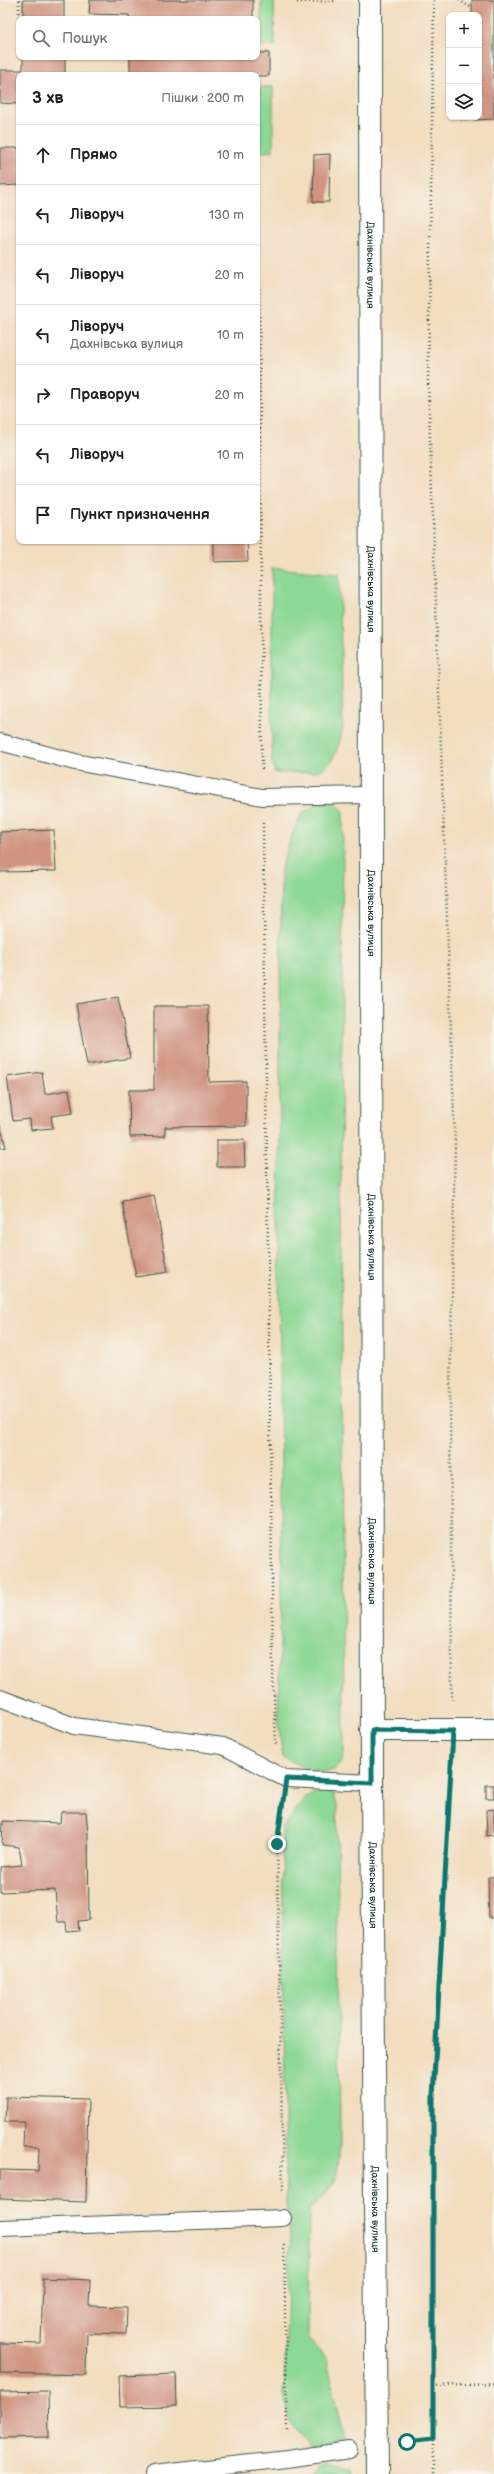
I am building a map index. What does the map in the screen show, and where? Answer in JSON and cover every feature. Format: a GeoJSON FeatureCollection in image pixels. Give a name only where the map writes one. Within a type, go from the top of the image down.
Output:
{"type":"FeatureCollection","features":[{"type":"Feature","properties":{"kind":"main road","name":"Дахнівська вулиця"},"geometry":{"type":"LineString","coordinates":[[370,0],[372,1783],[377,2474]]}},
{"type":"Feature","properties":{"kind":"main road"},"geometry":{"type":"LineString","coordinates":[[372,1730],[494,1730]]}},
{"type":"Feature","properties":{"kind":"lane"},"geometry":{"type":"LineString","coordinates":[[0,742],[75,762],[262,797],[371,795]]}},
{"type":"Feature","properties":{"kind":"lane"},"geometry":{"type":"LineString","coordinates":[[0,1698],[74,1726],[223,1746],[286,1779],[372,1783]]}},
{"type":"Feature","properties":{"kind":"lane"},"geometry":{"type":"LineString","coordinates":[[0,2228],[283,2218]]}},
{"type":"Feature","properties":{"kind":"lane"},"geometry":{"type":"LineString","coordinates":[[153,2474],[287,2459],[349,2450]]}},
{"type":"Feature","properties":{"kind":"path"},"geometry":{"type":"LineString","coordinates":[[19,0],[19,16]]}},
{"type":"Feature","properties":{"kind":"path"},"geometry":{"type":"LineString","coordinates":[[433,2474],[433,2097],[453,1731],[450,1390],[455,1145],[428,380],[434,0]]}},
{"type":"Feature","properties":{"kind":"path"},"geometry":{"type":"LineString","coordinates":[[459,0],[472,8]]}},
{"type":"Feature","properties":{"kind":"path"},"geometry":{"type":"LineString","coordinates":[[297,2],[336,1]]}},
{"type":"Feature","properties":{"kind":"path"},"geometry":{"type":"LineString","coordinates":[[260,442],[262,797],[273,1671],[276,1747],[286,1779],[277,1844],[287,2459]]}},
{"type":"Feature","properties":{"kind":"path"},"geometry":{"type":"LineString","coordinates":[[433,2386],[494,2384]]}},
{"type":"Feature","properties":{"kind":"path"},"geometry":{"type":"LineString","coordinates":[[407,2442],[433,2439]]}},
{"type":"Feature","properties":{"kind":"green space"},"geometry":{"type":"Polygon","coordinates":[[[261,0],[274,0],[275,46],[261,46],[261,0]]]}},
{"type":"Feature","properties":{"kind":"green space"},"geometry":{"type":"Polygon","coordinates":[[[260,87],[273,87],[273,151],[260,152],[260,87]]]}},
{"type":"Feature","properties":{"kind":"green space"},"geometry":{"type":"Polygon","coordinates":[[[272,568],[339,574],[343,727],[339,744],[329,764],[322,769],[303,773],[275,773],[272,762],[272,568]]]}},
{"type":"Feature","properties":{"kind":"green space"},"geometry":{"type":"Polygon","coordinates":[[[318,802],[333,802],[343,810],[341,1187],[344,1754],[340,1764],[333,1770],[326,1772],[317,1772],[308,1769],[283,1757],[278,1723],[282,1567],[279,1278],[281,869],[290,840],[302,814],[318,802]]]}},
{"type":"Feature","properties":{"kind":"green space"},"geometry":{"type":"Polygon","coordinates":[[[326,1790],[334,1794],[337,1806],[340,2145],[337,2174],[331,2189],[319,2202],[309,2209],[308,2339],[327,2360],[345,2440],[325,2448],[310,2449],[288,2419],[284,2394],[290,2235],[286,2201],[282,1829],[305,1797],[326,1790]]]}},
{"type":"Feature","properties":{"kind":"green space"},"geometry":{"type":"Polygon","coordinates":[[[317,2465],[349,2467],[350,2474],[310,2474],[317,2465]]]}},
{"type":"Feature","properties":{"kind":"building"},"geometry":{"type":"Polygon","coordinates":[[[23,0],[64,0],[64,16],[23,16],[23,0]]]}},
{"type":"Feature","properties":{"kind":"building"},"geometry":{"type":"Polygon","coordinates":[[[90,0],[253,0],[253,16],[129,16],[89,14],[90,0]]]}},
{"type":"Feature","properties":{"kind":"building"},"geometry":{"type":"Polygon","coordinates":[[[472,0],[494,0],[494,119],[482,120],[482,12],[472,12],[472,0]]]}},
{"type":"Feature","properties":{"kind":"building"},"geometry":{"type":"Polygon","coordinates":[[[260,53],[269,53],[269,76],[260,76],[260,72],[130,72],[130,60],[260,60],[260,53]]]}},
{"type":"Feature","properties":{"kind":"building"},"geometry":{"type":"Polygon","coordinates":[[[23,60],[65,60],[65,72],[16,72],[16,104],[0,103],[0,70],[23,70],[23,60]]]}},
{"type":"Feature","properties":{"kind":"building"},"geometry":{"type":"Polygon","coordinates":[[[0,148],[16,148],[16,185],[0,186],[0,148]]]}},
{"type":"Feature","properties":{"kind":"building"},"geometry":{"type":"Polygon","coordinates":[[[330,154],[329,202],[313,202],[314,155],[330,154]]]}},
{"type":"Feature","properties":{"kind":"building"},"geometry":{"type":"Polygon","coordinates":[[[214,544],[247,544],[248,561],[214,562],[214,544]]]}},
{"type":"Feature","properties":{"kind":"building"},"geometry":{"type":"Polygon","coordinates":[[[54,830],[56,871],[0,872],[0,832],[54,830]]]}},
{"type":"Feature","properties":{"kind":"building"},"geometry":{"type":"Polygon","coordinates":[[[118,997],[130,1058],[87,1065],[76,1004],[118,997]]]}},
{"type":"Feature","properties":{"kind":"building"},"geometry":{"type":"Polygon","coordinates":[[[154,1006],[208,1006],[209,1082],[246,1081],[246,1126],[165,1127],[165,1136],[130,1137],[129,1090],[154,1090],[154,1006]]]}},
{"type":"Feature","properties":{"kind":"building"},"geometry":{"type":"Polygon","coordinates":[[[42,1072],[45,1094],[69,1090],[73,1113],[51,1116],[53,1128],[31,1130],[30,1119],[13,1121],[7,1077],[42,1072]]]}},
{"type":"Feature","properties":{"kind":"building"},"geometry":{"type":"Polygon","coordinates":[[[0,1125],[6,1147],[0,1148],[0,1125]]]}},
{"type":"Feature","properties":{"kind":"building"},"geometry":{"type":"Polygon","coordinates":[[[217,1140],[244,1140],[245,1167],[217,1167],[217,1140]]]}},
{"type":"Feature","properties":{"kind":"building"},"geometry":{"type":"Polygon","coordinates":[[[154,1195],[168,1272],[136,1277],[122,1201],[154,1195]]]}},
{"type":"Feature","properties":{"kind":"building"},"geometry":{"type":"Polygon","coordinates":[[[486,1785],[494,1785],[494,1798],[486,1798],[486,1785]]]}},
{"type":"Feature","properties":{"kind":"building"},"geometry":{"type":"Polygon","coordinates":[[[494,1809],[494,1835],[487,1836],[486,1810],[494,1809]]]}},
{"type":"Feature","properties":{"kind":"building"},"geometry":{"type":"Polygon","coordinates":[[[61,1812],[86,1812],[88,1833],[89,1920],[78,1921],[79,1930],[67,1931],[66,1922],[58,1922],[55,1890],[0,1892],[0,1867],[22,1865],[19,1847],[2,1845],[3,1821],[60,1823],[61,1812]]]}},
{"type":"Feature","properties":{"kind":"building"},"geometry":{"type":"Polygon","coordinates":[[[488,1877],[494,1877],[494,1918],[489,1918],[488,1877]]]}},
{"type":"Feature","properties":{"kind":"building"},"geometry":{"type":"Polygon","coordinates":[[[6,2097],[88,2099],[86,2202],[0,2199],[0,2170],[38,2171],[39,2147],[23,2147],[24,2122],[5,2122],[6,2097]]]}},
{"type":"Feature","properties":{"kind":"building"},"geometry":{"type":"Polygon","coordinates":[[[43,2278],[90,2280],[89,2306],[127,2307],[126,2334],[87,2333],[86,2375],[0,2373],[0,2343],[41,2344],[43,2278]]]}},
{"type":"Feature","properties":{"kind":"building"},"geometry":{"type":"Polygon","coordinates":[[[176,2374],[177,2406],[120,2407],[119,2376],[176,2374]]]}},
{"type":"Feature","properties":{"kind":"building"},"geometry":{"type":"Polygon","coordinates":[[[48,2391],[49,2437],[0,2438],[0,2392],[48,2391]]]}},
{"type":"Feature","properties":{"kind":"route"},"geometry":{"type":"LineString","coordinates":[[277,1844],[286,1779],[372,1783],[372,1730],[453,1731],[433,2097],[433,2439],[407,2442]]}}]}
